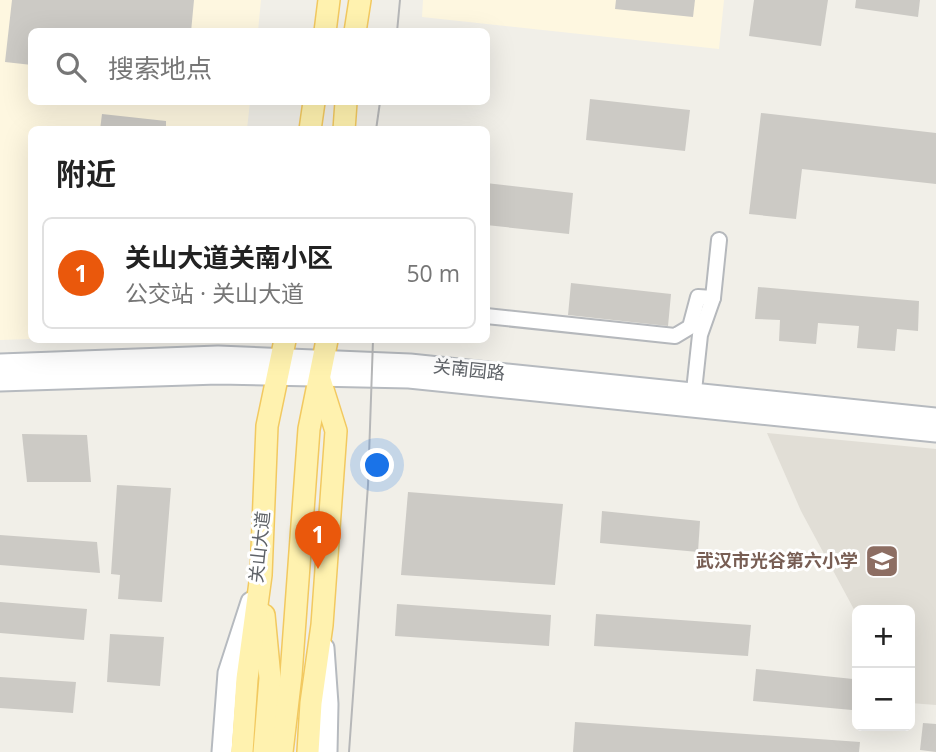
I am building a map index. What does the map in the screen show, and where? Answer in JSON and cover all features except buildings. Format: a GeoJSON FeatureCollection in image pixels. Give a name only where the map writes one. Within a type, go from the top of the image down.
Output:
{"type":"FeatureCollection","features":[{"type":"Feature","properties":{"kind":"main road"},"geometry":{"type":"LineString","coordinates":[[326,28],[329,0]]}},
{"type":"Feature","properties":{"kind":"main road"},"geometry":{"type":"LineString","coordinates":[[356,28],[360,0]]}},
{"type":"Feature","properties":{"kind":"main road"},"geometry":{"type":"LineString","coordinates":[[311,126],[314,105]]}},
{"type":"Feature","properties":{"kind":"main road"},"geometry":{"type":"LineString","coordinates":[[344,126],[346,105]]}},
{"type":"Feature","properties":{"kind":"main road","name":"关南园路"},"geometry":{"type":"LineString","coordinates":[[0,364],[218,356],[323,359],[410,378],[936,418]]}},
{"type":"Feature","properties":{"kind":"main road","name":"关南园路"},"geometry":{"type":"LineString","coordinates":[[0,382],[218,374],[281,358]]}},
{"type":"Feature","properties":{"kind":"main road","name":"关山大道"},"geometry":{"type":"LineString","coordinates":[[222,752],[228,674],[261,575],[267,426],[281,358]]}},
{"type":"Feature","properties":{"kind":"main road"},"geometry":{"type":"LineString","coordinates":[[314,749],[311,703],[322,625],[336,430],[323,359]]}},
{"type":"Feature","properties":{"kind":"main road"},"geometry":{"type":"LineString","coordinates":[[274,744],[291,675],[309,429],[323,359]]}},
{"type":"Feature","properties":{"kind":"main road","name":"关南园路"},"geometry":{"type":"LineString","coordinates":[[693,401],[936,432]]}},
{"type":"Feature","properties":{"kind":"main road"},"geometry":{"type":"LineString","coordinates":[[261,575],[274,744]]}},
{"type":"Feature","properties":{"kind":"main road"},"geometry":{"type":"LineString","coordinates":[[242,743],[247,679],[261,575]]}},
{"type":"Feature","properties":{"kind":"street"},"geometry":{"type":"LineString","coordinates":[[693,401],[700,335],[713,298],[719,240]]}},
{"type":"Feature","properties":{"kind":"street"},"geometry":{"type":"LineString","coordinates":[[490,316],[676,336],[690,327],[698,297],[713,298]]}},
{"type":"Feature","properties":{"kind":"shaded area"},"geometry":{"type":"Polygon","coordinates":[[[0,0],[261,0],[258,28],[28,28],[28,105],[250,105],[247,126],[28,126],[28,339],[0,340],[0,0]]]}},
{"type":"Feature","properties":{"kind":"shaded area"},"geometry":{"type":"Polygon","coordinates":[[[423,0],[724,0],[719,49],[422,17],[423,0]]]}},
{"type":"Feature","properties":{"kind":"shaded area","name":"武汉市光谷第六小学"},"geometry":{"type":"Polygon","coordinates":[[[767,433],[936,449],[936,705],[915,703],[915,605],[852,606],[801,511],[767,433]]]}},
{"type":"Feature","properties":{"kind":"tram line"},"geometry":{"type":"LineString","coordinates":[[397,28],[400,0]]}},
{"type":"Feature","properties":{"kind":"tram line"},"geometry":{"type":"LineString","coordinates":[[377,126],[380,105]]}},
{"type":"Feature","properties":{"kind":"tram line"},"geometry":{"type":"LineString","coordinates":[[349,752],[368,485],[373,343]]}},
{"type":"Feature","properties":{"kind":"place","name":"武汉市光谷第六小学"},"geometry":{"type":"Point","coordinates":[882,561]}},
{"type":"Feature","properties":{"kind":"place","name":"关山大道关南小区"},"geometry":{"type":"Point","coordinates":[318,569]}}]}
